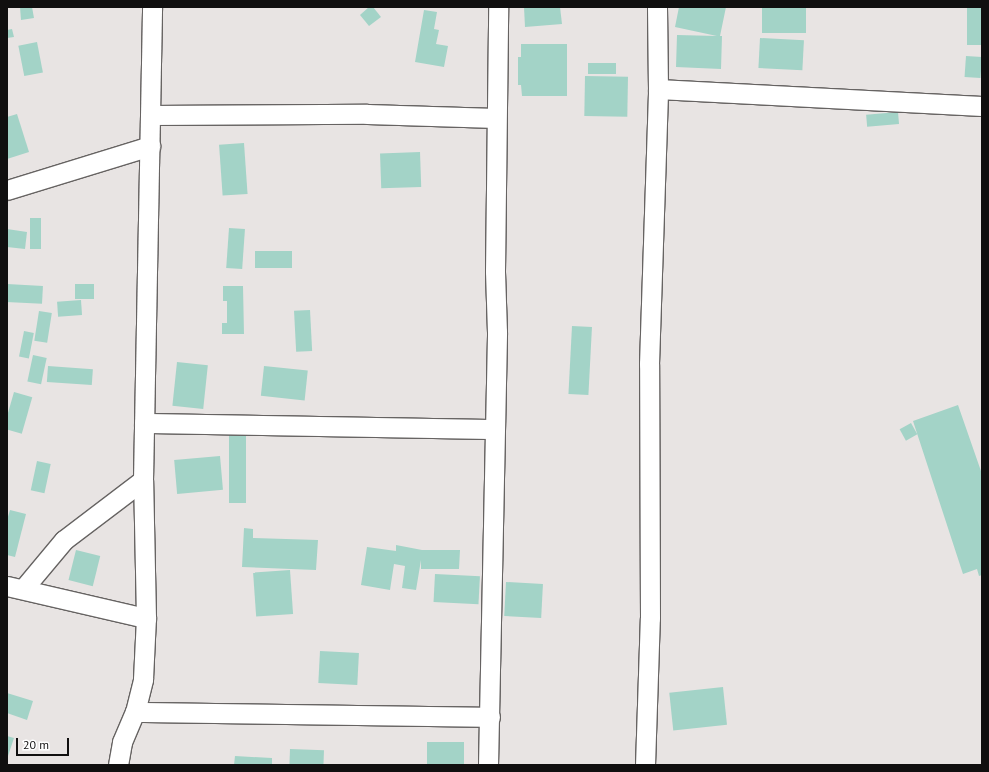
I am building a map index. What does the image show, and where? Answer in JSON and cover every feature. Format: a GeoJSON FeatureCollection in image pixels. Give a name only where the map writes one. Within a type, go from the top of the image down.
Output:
{"type":"FeatureCollection","features":[{"type":"Feature","properties":{"kind":"street"},"geometry":{"type":"LineString","coordinates":[[118,765],[122,742],[135,712],[143,679],[146,618],[143,480],[152,7]]}},
{"type":"Feature","properties":{"kind":"street"},"geometry":{"type":"LineString","coordinates":[[488,765],[494,429],[498,7]]}},
{"type":"Feature","properties":{"kind":"street"},"geometry":{"type":"LineString","coordinates":[[645,765],[650,618],[648,364],[658,89],[657,7]]}},
{"type":"Feature","properties":{"kind":"street"},"geometry":{"type":"LineString","coordinates":[[658,89],[982,106]]}},
{"type":"Feature","properties":{"kind":"street"},"geometry":{"type":"LineString","coordinates":[[150,115],[367,114],[496,118]]}},
{"type":"Feature","properties":{"kind":"street"},"geometry":{"type":"LineString","coordinates":[[7,190],[150,146]]}},
{"type":"Feature","properties":{"kind":"street"},"geometry":{"type":"LineString","coordinates":[[144,423],[494,429]]}},
{"type":"Feature","properties":{"kind":"street"},"geometry":{"type":"LineString","coordinates":[[15,588],[64,540],[143,480]]}},
{"type":"Feature","properties":{"kind":"street"},"geometry":{"type":"LineString","coordinates":[[15,588],[146,618]]}},
{"type":"Feature","properties":{"kind":"street"},"geometry":{"type":"LineString","coordinates":[[135,712],[490,717]]}},
{"type":"Feature","properties":{"kind":"building"},"geometry":{"type":"Polygon","coordinates":[[[20,7],[32,7],[34,18],[21,20],[20,7]]]}},
{"type":"Feature","properties":{"kind":"building"},"geometry":{"type":"Polygon","coordinates":[[[369,7],[373,7],[381,17],[369,26],[360,15],[369,7]]]}},
{"type":"Feature","properties":{"kind":"building"},"geometry":{"type":"Polygon","coordinates":[[[524,7],[560,7],[562,24],[525,27],[524,7]]]}},
{"type":"Feature","properties":{"kind":"building"},"geometry":{"type":"Polygon","coordinates":[[[679,7],[726,7],[720,36],[722,36],[721,69],[676,67],[677,35],[717,36],[675,27],[679,7]]]}},
{"type":"Feature","properties":{"kind":"building"},"geometry":{"type":"Polygon","coordinates":[[[762,7],[806,7],[806,33],[762,33],[762,7]]]}},
{"type":"Feature","properties":{"kind":"building"},"geometry":{"type":"Polygon","coordinates":[[[967,7],[982,7],[982,45],[967,45],[967,7]]]}},
{"type":"Feature","properties":{"kind":"building"},"geometry":{"type":"Polygon","coordinates":[[[424,10],[437,12],[434,29],[439,30],[436,44],[448,46],[444,67],[415,62],[424,10]]]}},
{"type":"Feature","properties":{"kind":"building"},"geometry":{"type":"Polygon","coordinates":[[[12,29],[14,37],[7,38],[7,30],[12,29]]]}},
{"type":"Feature","properties":{"kind":"building"},"geometry":{"type":"Polygon","coordinates":[[[760,38],[804,40],[802,70],[758,68],[760,38]]]}},
{"type":"Feature","properties":{"kind":"building"},"geometry":{"type":"Polygon","coordinates":[[[37,42],[43,72],[24,76],[18,46],[37,42]]]}},
{"type":"Feature","properties":{"kind":"building"},"geometry":{"type":"Polygon","coordinates":[[[521,44],[567,44],[567,96],[522,96],[521,85],[518,85],[518,57],[521,57],[521,44]]]}},
{"type":"Feature","properties":{"kind":"building"},"geometry":{"type":"Polygon","coordinates":[[[966,56],[982,57],[980,78],[965,77],[966,56]]]}},
{"type":"Feature","properties":{"kind":"building"},"geometry":{"type":"Polygon","coordinates":[[[588,63],[616,63],[616,74],[588,74],[588,63]]]}},
{"type":"Feature","properties":{"kind":"building"},"geometry":{"type":"Polygon","coordinates":[[[585,76],[628,77],[627,117],[584,116],[585,76]]]}},
{"type":"Feature","properties":{"kind":"building"},"geometry":{"type":"Polygon","coordinates":[[[898,112],[899,124],[867,127],[866,115],[898,112]]]}},
{"type":"Feature","properties":{"kind":"building"},"geometry":{"type":"Polygon","coordinates":[[[17,114],[29,152],[7,159],[7,117],[17,114]]]}},
{"type":"Feature","properties":{"kind":"building"},"geometry":{"type":"Polygon","coordinates":[[[244,143],[248,194],[223,196],[219,145],[244,143]]]}},
{"type":"Feature","properties":{"kind":"building"},"geometry":{"type":"Polygon","coordinates":[[[420,152],[421,187],[381,188],[380,153],[420,152]]]}},
{"type":"Feature","properties":{"kind":"building"},"geometry":{"type":"Polygon","coordinates":[[[30,218],[41,218],[41,249],[30,249],[30,218]]]}},
{"type":"Feature","properties":{"kind":"building"},"geometry":{"type":"Polygon","coordinates":[[[229,228],[245,229],[242,269],[226,268],[229,228]]]}},
{"type":"Feature","properties":{"kind":"building"},"geometry":{"type":"Polygon","coordinates":[[[7,229],[27,232],[25,249],[7,247],[7,229]]]}},
{"type":"Feature","properties":{"kind":"building"},"geometry":{"type":"Polygon","coordinates":[[[255,251],[292,251],[292,268],[255,268],[255,251]]]}},
{"type":"Feature","properties":{"kind":"building"},"geometry":{"type":"Polygon","coordinates":[[[7,284],[43,286],[42,304],[7,302],[7,284]]]}},
{"type":"Feature","properties":{"kind":"building"},"geometry":{"type":"Polygon","coordinates":[[[75,284],[94,284],[94,299],[75,299],[75,284]]]}},
{"type":"Feature","properties":{"kind":"building"},"geometry":{"type":"Polygon","coordinates":[[[223,286],[243,286],[244,334],[222,334],[222,323],[227,323],[227,301],[223,301],[223,286]]]}},
{"type":"Feature","properties":{"kind":"building"},"geometry":{"type":"Polygon","coordinates":[[[81,300],[82,315],[58,317],[57,302],[81,300]]]}},
{"type":"Feature","properties":{"kind":"building"},"geometry":{"type":"Polygon","coordinates":[[[310,310],[312,351],[296,352],[294,311],[310,310]]]}},
{"type":"Feature","properties":{"kind":"building"},"geometry":{"type":"Polygon","coordinates":[[[39,311],[52,313],[47,343],[34,341],[39,311]]]}},
{"type":"Feature","properties":{"kind":"building"},"geometry":{"type":"Polygon","coordinates":[[[572,326],[592,327],[588,395],[568,394],[572,326]]]}},
{"type":"Feature","properties":{"kind":"building"},"geometry":{"type":"Polygon","coordinates":[[[24,331],[34,333],[29,358],[19,357],[24,331]]]}},
{"type":"Feature","properties":{"kind":"building"},"geometry":{"type":"Polygon","coordinates":[[[33,355],[47,358],[41,384],[27,381],[33,355]]]}},
{"type":"Feature","properties":{"kind":"building"},"geometry":{"type":"Polygon","coordinates":[[[177,362],[208,365],[203,409],[172,406],[177,362]]]}},
{"type":"Feature","properties":{"kind":"building"},"geometry":{"type":"Polygon","coordinates":[[[48,366],[93,369],[92,385],[47,382],[48,366]]]}},
{"type":"Feature","properties":{"kind":"building"},"geometry":{"type":"Polygon","coordinates":[[[264,366],[308,371],[305,400],[261,396],[264,366]]]}},
{"type":"Feature","properties":{"kind":"building"},"geometry":{"type":"Polygon","coordinates":[[[14,392],[32,397],[22,434],[7,430],[7,416],[14,392]]]}},
{"type":"Feature","properties":{"kind":"building"},"geometry":{"type":"Polygon","coordinates":[[[958,405],[982,474],[982,575],[979,576],[977,569],[963,574],[913,421],[958,405]]]}},
{"type":"Feature","properties":{"kind":"building"},"geometry":{"type":"Polygon","coordinates":[[[911,423],[917,434],[906,441],[900,429],[911,423]]]}},
{"type":"Feature","properties":{"kind":"building"},"geometry":{"type":"Polygon","coordinates":[[[229,429],[246,429],[246,503],[229,503],[229,429]]]}},
{"type":"Feature","properties":{"kind":"building"},"geometry":{"type":"Polygon","coordinates":[[[220,456],[223,490],[177,494],[174,460],[220,456]]]}},
{"type":"Feature","properties":{"kind":"building"},"geometry":{"type":"Polygon","coordinates":[[[37,461],[51,464],[44,493],[31,490],[37,461]]]}},
{"type":"Feature","properties":{"kind":"building"},"geometry":{"type":"Polygon","coordinates":[[[10,510],[26,514],[15,557],[7,555],[7,520],[10,510]]]}},
{"type":"Feature","properties":{"kind":"building"},"geometry":{"type":"Polygon","coordinates":[[[244,528],[253,529],[253,538],[318,540],[316,570],[242,567],[244,528]]]}},
{"type":"Feature","properties":{"kind":"building"},"geometry":{"type":"Polygon","coordinates":[[[396,545],[422,550],[460,550],[459,569],[421,569],[421,560],[416,590],[402,588],[405,566],[394,564],[390,590],[361,585],[367,547],[396,551],[396,545]]]}},
{"type":"Feature","properties":{"kind":"building"},"geometry":{"type":"Polygon","coordinates":[[[76,550],[100,556],[93,586],[69,580],[76,550]]]}},
{"type":"Feature","properties":{"kind":"building"},"geometry":{"type":"Polygon","coordinates":[[[290,570],[293,614],[256,616],[253,573],[290,570]]]}},
{"type":"Feature","properties":{"kind":"building"},"geometry":{"type":"Polygon","coordinates":[[[435,574],[480,576],[478,604],[434,602],[435,574]]]}},
{"type":"Feature","properties":{"kind":"building"},"geometry":{"type":"Polygon","coordinates":[[[506,582],[543,584],[541,618],[504,616],[506,582]]]}},
{"type":"Feature","properties":{"kind":"building"},"geometry":{"type":"Polygon","coordinates":[[[320,651],[359,653],[357,685],[318,683],[320,651]]]}},
{"type":"Feature","properties":{"kind":"building"},"geometry":{"type":"Polygon","coordinates":[[[723,687],[727,725],[673,730],[669,693],[723,687]]]}},
{"type":"Feature","properties":{"kind":"building"},"geometry":{"type":"Polygon","coordinates":[[[7,693],[33,701],[27,720],[7,713],[7,693]]]}},
{"type":"Feature","properties":{"kind":"building"},"geometry":{"type":"Polygon","coordinates":[[[7,736],[14,738],[7,759],[7,736]]]}},
{"type":"Feature","properties":{"kind":"building"},"geometry":{"type":"Polygon","coordinates":[[[427,742],[464,742],[464,765],[427,765],[427,742]]]}},
{"type":"Feature","properties":{"kind":"building"},"geometry":{"type":"Polygon","coordinates":[[[290,749],[324,750],[323,765],[289,765],[290,749]]]}},
{"type":"Feature","properties":{"kind":"building"},"geometry":{"type":"Polygon","coordinates":[[[235,756],[272,758],[272,765],[234,765],[235,756]]]}}]}
